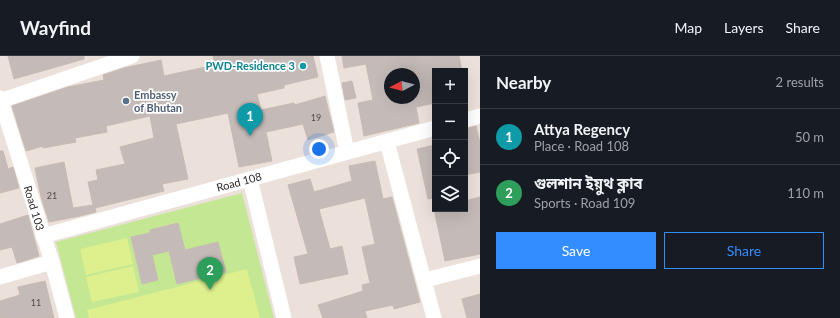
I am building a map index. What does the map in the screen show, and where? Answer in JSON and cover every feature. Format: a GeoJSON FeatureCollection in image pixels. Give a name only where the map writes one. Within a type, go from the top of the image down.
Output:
{"type":"FeatureCollection","features":[{"type":"Feature","properties":{"kind":"street"},"geometry":{"type":"LineString","coordinates":[[0,100],[132,56]]}},
{"type":"Feature","properties":{"kind":"street"},"geometry":{"type":"LineString","coordinates":[[327,56],[346,152]]}},
{"type":"Feature","properties":{"kind":"street","name":"Road 103"},"geometry":{"type":"LineString","coordinates":[[0,100],[52,262],[67,318]]}},
{"type":"Feature","properties":{"kind":"street"},"geometry":{"type":"LineString","coordinates":[[468,119],[480,116]]}},
{"type":"Feature","properties":{"kind":"street","name":"Road 108"},"geometry":{"type":"LineString","coordinates":[[43,236],[432,129]]}},
{"type":"Feature","properties":{"kind":"street"},"geometry":{"type":"LineString","coordinates":[[387,142],[425,280],[430,317]]}},
{"type":"Feature","properties":{"kind":"street"},"geometry":{"type":"LineString","coordinates":[[250,179],[284,318]]}},
{"type":"Feature","properties":{"kind":"street"},"geometry":{"type":"LineString","coordinates":[[0,277],[52,262]]}},
{"type":"Feature","properties":{"kind":"street"},"geometry":{"type":"LineString","coordinates":[[425,280],[480,266]]}},
{"type":"Feature","properties":{"kind":"green space"},"geometry":{"type":"Polygon","coordinates":[[[242,193],[274,318],[76,318],[56,242],[242,193]]]}},
{"type":"Feature","properties":{"kind":"green space"},"geometry":{"type":"Polygon","coordinates":[[[127,238],[133,264],[86,275],[80,249],[127,238]]]}},
{"type":"Feature","properties":{"kind":"green space"},"geometry":{"type":"Polygon","coordinates":[[[133,266],[139,292],[92,302],[86,277],[133,266]]]}},
{"type":"Feature","properties":{"kind":"green space"},"geometry":{"type":"Polygon","coordinates":[[[247,269],[260,318],[89,318],[87,310],[247,269]]]}},
{"type":"Feature","properties":{"kind":"building"},"geometry":{"type":"Polygon","coordinates":[[[8,56],[84,56],[84,59],[14,79],[8,56]]]}},
{"type":"Feature","properties":{"kind":"building"},"geometry":{"type":"Polygon","coordinates":[[[213,56],[313,56],[318,77],[284,85],[284,88],[257,94],[261,110],[294,103],[295,105],[325,96],[334,132],[308,140],[303,124],[266,132],[272,161],[239,167],[228,113],[176,124],[188,179],[162,184],[164,191],[95,208],[96,212],[49,222],[41,197],[35,168],[64,162],[73,208],[93,205],[88,182],[98,180],[96,170],[125,164],[120,147],[154,138],[150,116],[106,126],[107,132],[75,138],[76,142],[43,148],[43,146],[26,151],[12,106],[68,87],[104,80],[103,75],[124,68],[161,60],[164,76],[215,65],[213,56]]]}},
{"type":"Feature","properties":{"kind":"building"},"geometry":{"type":"Polygon","coordinates":[[[342,56],[459,56],[461,68],[432,68],[432,104],[416,107],[419,123],[364,136],[358,103],[373,100],[366,64],[344,68],[342,56]]]}},
{"type":"Feature","properties":{"kind":"building"},"geometry":{"type":"Polygon","coordinates":[[[352,81],[356,98],[345,100],[342,83],[352,81]]]}},
{"type":"Feature","properties":{"kind":"building"},"geometry":{"type":"Polygon","coordinates":[[[476,126],[480,143],[480,172],[468,174],[468,140],[468,128],[476,126]]]}},
{"type":"Feature","properties":{"kind":"building"},"geometry":{"type":"Polygon","coordinates":[[[432,146],[432,198],[428,199],[417,149],[432,146]]]}},
{"type":"Feature","properties":{"kind":"building"},"geometry":{"type":"Polygon","coordinates":[[[0,151],[3,151],[8,169],[13,167],[19,188],[0,193],[0,151]]]}},
{"type":"Feature","properties":{"kind":"building"},"geometry":{"type":"Polygon","coordinates":[[[375,161],[383,199],[392,197],[420,302],[394,309],[393,305],[365,311],[367,318],[323,318],[318,305],[363,291],[362,285],[370,283],[362,247],[375,244],[365,198],[319,209],[330,249],[342,246],[348,274],[300,284],[294,257],[308,254],[288,185],[310,179],[314,192],[352,181],[349,166],[375,161]]]}},
{"type":"Feature","properties":{"kind":"building"},"geometry":{"type":"Polygon","coordinates":[[[480,197],[480,254],[445,261],[435,212],[468,212],[468,200],[480,197]]]}},
{"type":"Feature","properties":{"kind":"building"},"geometry":{"type":"Polygon","coordinates":[[[28,215],[39,256],[17,263],[12,247],[0,250],[0,224],[28,215]]]}},
{"type":"Feature","properties":{"kind":"building"},"geometry":{"type":"Polygon","coordinates":[[[178,223],[185,250],[218,242],[226,272],[177,284],[169,251],[152,255],[158,280],[142,284],[131,237],[150,233],[150,230],[178,223]]]}},
{"type":"Feature","properties":{"kind":"building"},"geometry":{"type":"Polygon","coordinates":[[[45,281],[54,318],[0,318],[0,301],[20,295],[18,287],[45,281]]]}},
{"type":"Feature","properties":{"kind":"building"},"geometry":{"type":"Polygon","coordinates":[[[480,294],[480,318],[467,318],[462,299],[480,294]]]}},
{"type":"Feature","properties":{"kind":"place","name":"PWD-Residence 3"},"geometry":{"type":"Point","coordinates":[303,66]}},
{"type":"Feature","properties":{"kind":"place","name":"Embassy of Bhutan"},"geometry":{"type":"Point","coordinates":[126,101]}},
{"type":"Feature","properties":{"kind":"place","name":"Attya Regency"},"geometry":{"type":"Point","coordinates":[250,136]}},
{"type":"Feature","properties":{"kind":"place","name":"গুলশান ইয়ুথ ক্লাব"},"geometry":{"type":"Point","coordinates":[210,290]}}]}
